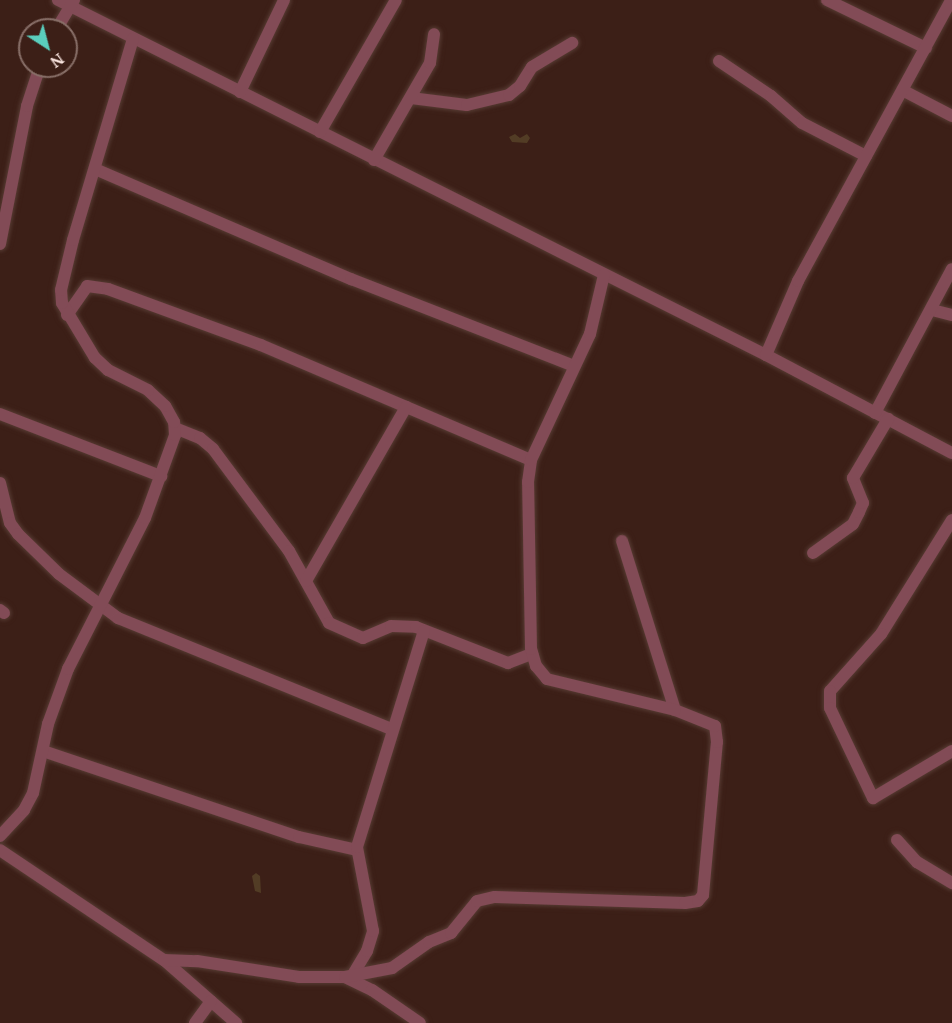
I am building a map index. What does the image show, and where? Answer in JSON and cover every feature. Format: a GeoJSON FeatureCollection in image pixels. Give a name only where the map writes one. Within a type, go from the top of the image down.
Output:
{"type":"FeatureCollection","features":[{"type":"Feature","properties":{"kind":"street"},"geometry":{"type":"LineString","coordinates":[[58,0],[72,4],[133,39],[766,355],[952,453]]}},
{"type":"Feature","properties":{"kind":"street"},"geometry":{"type":"LineString","coordinates":[[240,92],[284,0]]}},
{"type":"Feature","properties":{"kind":"street"},"geometry":{"type":"LineString","coordinates":[[320,132],[396,0]]}},
{"type":"Feature","properties":{"kind":"street"},"geometry":{"type":"LineString","coordinates":[[827,0],[926,48]]}},
{"type":"Feature","properties":{"kind":"street"},"geometry":{"type":"LineString","coordinates":[[766,355],[798,281],[904,91],[951,0]]}},
{"type":"Feature","properties":{"kind":"street"},"geometry":{"type":"LineString","coordinates":[[63,18],[72,4]]}},
{"type":"Feature","properties":{"kind":"street"},"geometry":{"type":"LineString","coordinates":[[374,159],[430,63],[434,34]]}},
{"type":"Feature","properties":{"kind":"street"},"geometry":{"type":"LineString","coordinates":[[133,39],[61,290],[67,315],[95,358],[108,370],[157,397],[175,428],[200,438],[213,450],[289,551],[324,618],[342,631],[363,638],[391,626],[424,631],[508,663],[532,654]]}},
{"type":"Feature","properties":{"kind":"street"},"geometry":{"type":"LineString","coordinates":[[411,98],[467,105],[509,95],[520,86],[532,67],[572,44]]}},
{"type":"Feature","properties":{"kind":"street"},"geometry":{"type":"LineString","coordinates":[[719,61],[771,96],[802,123],[866,156]]}},
{"type":"Feature","properties":{"kind":"street"},"geometry":{"type":"LineString","coordinates":[[0,244],[27,106],[36,78]]}},
{"type":"Feature","properties":{"kind":"street"},"geometry":{"type":"LineString","coordinates":[[904,91],[952,116]]}},
{"type":"Feature","properties":{"kind":"street"},"geometry":{"type":"LineString","coordinates":[[95,169],[351,279],[574,366]]}},
{"type":"Feature","properties":{"kind":"street"},"geometry":{"type":"LineString","coordinates":[[875,413],[952,269]]}},
{"type":"Feature","properties":{"kind":"street"},"geometry":{"type":"LineString","coordinates":[[164,960],[197,961],[299,976],[349,977],[392,968],[429,942],[451,933],[477,901],[495,897],[698,901],[707,880],[718,732],[711,722],[675,710],[547,679],[536,666],[532,654],[528,482],[531,460],[590,334],[604,275]]}},
{"type":"Feature","properties":{"kind":"street"},"geometry":{"type":"LineString","coordinates":[[67,315],[87,286],[108,289],[261,345],[531,460]]}},
{"type":"Feature","properties":{"kind":"street"},"geometry":{"type":"LineString","coordinates":[[932,310],[952,315]]}},
{"type":"Feature","properties":{"kind":"street"},"geometry":{"type":"LineString","coordinates":[[306,581],[406,407]]}},
{"type":"Feature","properties":{"kind":"street"},"geometry":{"type":"LineString","coordinates":[[0,414],[161,476]]}},
{"type":"Feature","properties":{"kind":"street"},"geometry":{"type":"LineString","coordinates":[[813,553],[853,524],[860,512],[863,503],[853,478],[888,419]]}},
{"type":"Feature","properties":{"kind":"street"},"geometry":{"type":"LineString","coordinates":[[0,836],[24,810],[33,793],[68,669],[102,606],[161,476],[175,428]]}},
{"type":"Feature","properties":{"kind":"street"},"geometry":{"type":"LineString","coordinates":[[0,483],[10,523],[18,534],[59,574],[118,618],[392,729]]}},
{"type":"Feature","properties":{"kind":"street"},"geometry":{"type":"LineString","coordinates":[[952,520],[880,634],[830,691],[830,708],[873,798],[952,751]]}},
{"type":"Feature","properties":{"kind":"street"},"geometry":{"type":"LineString","coordinates":[[622,541],[675,710]]}},
{"type":"Feature","properties":{"kind":"street"},"geometry":{"type":"LineString","coordinates":[[349,977],[367,951],[373,931],[357,850],[392,729],[424,631]]}},
{"type":"Feature","properties":{"kind":"street"},"geometry":{"type":"LineString","coordinates":[[43,751],[299,837],[357,850]]}},
{"type":"Feature","properties":{"kind":"street"},"geometry":{"type":"LineString","coordinates":[[897,840],[917,862],[952,883]]}},
{"type":"Feature","properties":{"kind":"street"},"geometry":{"type":"LineString","coordinates":[[0,850],[164,960],[236,1023]]}},
{"type":"Feature","properties":{"kind":"street"},"geometry":{"type":"LineString","coordinates":[[349,977],[420,1023]]}},
{"type":"Feature","properties":{"kind":"street"},"geometry":{"type":"LineString","coordinates":[[195,1023],[211,1001]]}},
{"type":"Feature","properties":{"kind":"building"},"geometry":{"type":"Polygon","coordinates":[[[515,134],[520,138],[527,134],[530,138],[527,143],[512,142],[509,137],[515,134]]]}},
{"type":"Feature","properties":{"kind":"building"},"geometry":{"type":"Polygon","coordinates":[[[256,873],[260,876],[261,893],[255,891],[252,876],[256,873]]]}}]}
